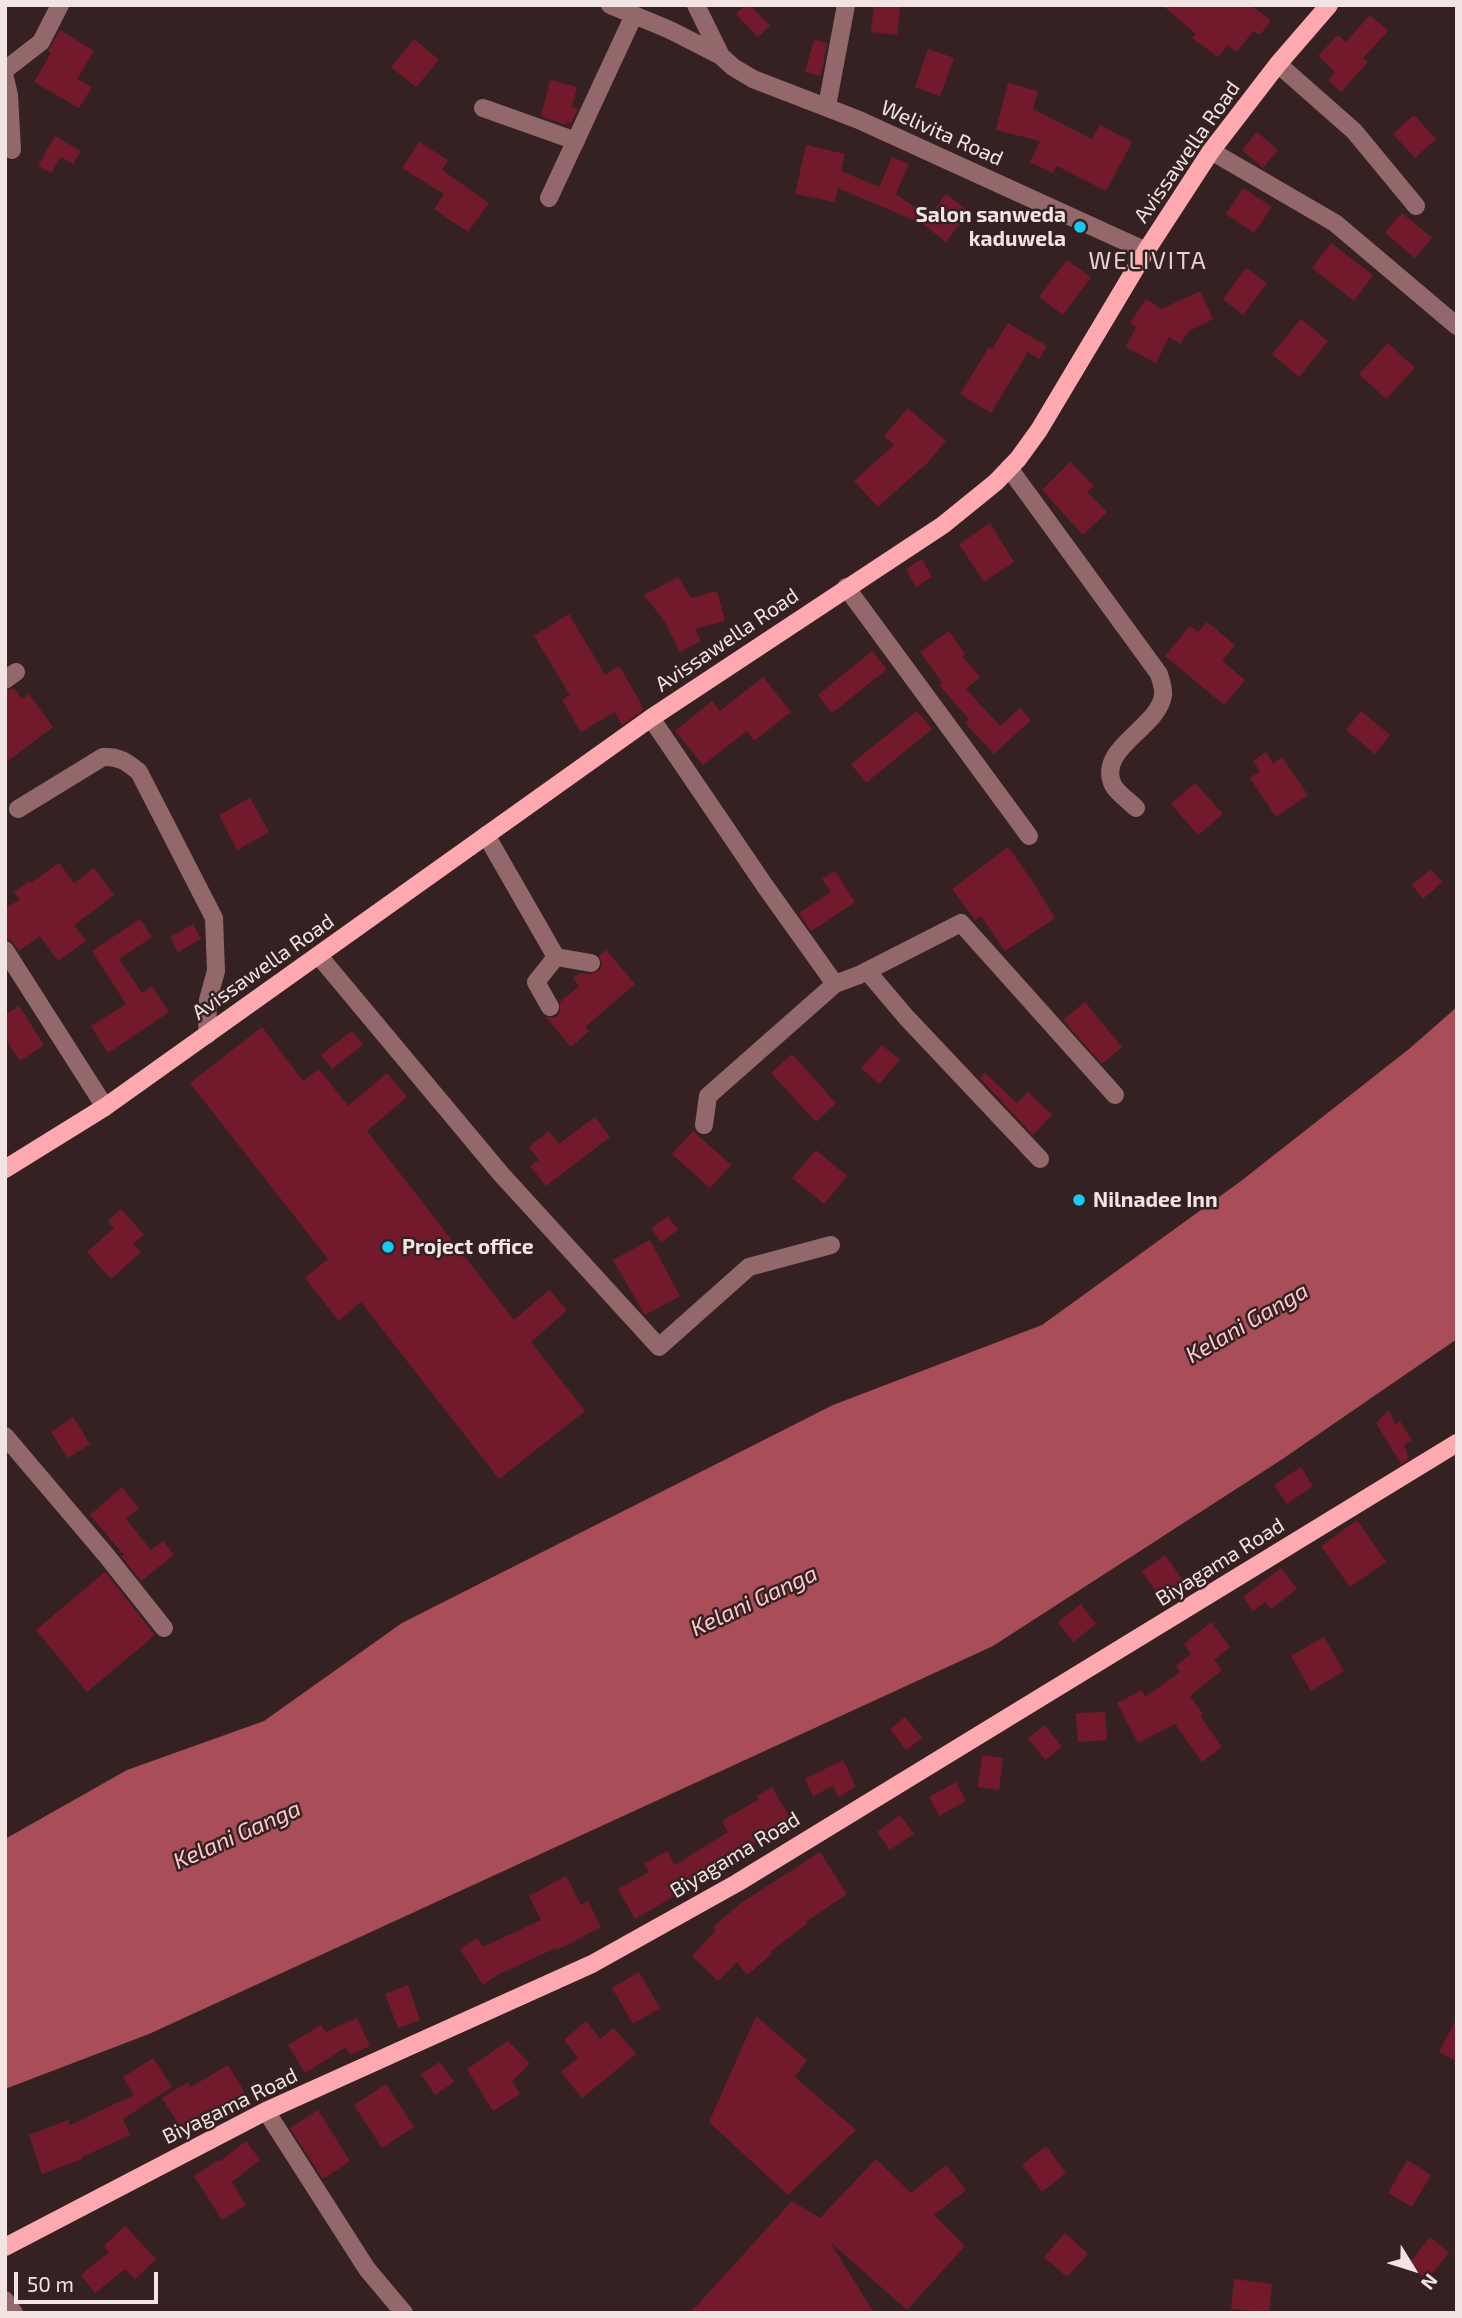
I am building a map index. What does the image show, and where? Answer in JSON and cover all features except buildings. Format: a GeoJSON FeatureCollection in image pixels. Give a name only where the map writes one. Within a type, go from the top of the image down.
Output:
{"type":"FeatureCollection","features":[{"type":"Feature","properties":{"kind":"main road","name":"Avissawella Road"},"geometry":{"type":"LineString","coordinates":[[5,1169],[105,1107],[652,718],[972,503],[1009,468],[1039,430],[1146,251],[1210,151],[1278,64],[1329,5]]}},
{"type":"Feature","properties":{"kind":"main road","name":"Biyagama Road"},"geometry":{"type":"LineString","coordinates":[[5,2247],[266,2111],[604,1958],[737,1883],[1457,1443]]}},
{"type":"Feature","properties":{"kind":"street"},"geometry":{"type":"LineString","coordinates":[[5,70],[41,42],[60,5]]}},
{"type":"Feature","properties":{"kind":"street","name":"Welivita Road"},"geometry":{"type":"LineString","coordinates":[[610,5],[670,30],[721,56],[753,79],[859,120],[1146,251]]}},
{"type":"Feature","properties":{"kind":"street","name":"Welivita Road"},"geometry":{"type":"LineString","coordinates":[[696,5],[721,56]]}},
{"type":"Feature","properties":{"kind":"street"},"geometry":{"type":"LineString","coordinates":[[827,106],[846,5]]}},
{"type":"Feature","properties":{"kind":"street"},"geometry":{"type":"LineString","coordinates":[[549,198],[634,15]]}},
{"type":"Feature","properties":{"kind":"street"},"geometry":{"type":"LineString","coordinates":[[1278,64],[1354,131],[1416,206]]}},
{"type":"Feature","properties":{"kind":"street"},"geometry":{"type":"LineString","coordinates":[[5,78],[9,95],[12,150]]}},
{"type":"Feature","properties":{"kind":"street"},"geometry":{"type":"LineString","coordinates":[[483,108],[576,141]]}},
{"type":"Feature","properties":{"kind":"street"},"geometry":{"type":"LineString","coordinates":[[1210,151],[1335,223],[1457,326]]}},
{"type":"Feature","properties":{"kind":"street"},"geometry":{"type":"LineString","coordinates":[[1009,468],[1159,674],[1164,694],[1158,712],[1117,753],[1110,768],[1113,786],[1136,808]]}},
{"type":"Feature","properties":{"kind":"street"},"geometry":{"type":"LineString","coordinates":[[846,587],[1029,836]]}},
{"type":"Feature","properties":{"kind":"street"},"geometry":{"type":"LineString","coordinates":[[652,718],[835,984]]}},
{"type":"Feature","properties":{"kind":"street"},"geometry":{"type":"LineString","coordinates":[[18,809],[103,757],[115,756],[127,761],[139,772],[214,918],[216,971],[208,1000],[207,1035]]}},
{"type":"Feature","properties":{"kind":"street"},"geometry":{"type":"LineString","coordinates":[[486,835],[556,957]]}},
{"type":"Feature","properties":{"kind":"street"},"geometry":{"type":"LineString","coordinates":[[704,1125],[708,1096],[835,984],[867,971],[961,923],[1115,1095]]}},
{"type":"Feature","properties":{"kind":"street"},"geometry":{"type":"LineString","coordinates":[[5,950],[105,1107]]}},
{"type":"Feature","properties":{"kind":"street"},"geometry":{"type":"LineString","coordinates":[[320,956],[501,1174],[659,1347],[749,1267],[831,1245]]}},
{"type":"Feature","properties":{"kind":"street"},"geometry":{"type":"LineString","coordinates":[[556,957],[591,963]]}},
{"type":"Feature","properties":{"kind":"street"},"geometry":{"type":"LineString","coordinates":[[550,1007],[536,982],[556,957]]}},
{"type":"Feature","properties":{"kind":"street"},"geometry":{"type":"LineString","coordinates":[[867,971],[906,1017],[1040,1159]]}},
{"type":"Feature","properties":{"kind":"street"},"geometry":{"type":"LineString","coordinates":[[5,1436],[164,1628]]}},
{"type":"Feature","properties":{"kind":"street"},"geometry":{"type":"LineString","coordinates":[[266,2111],[367,2269],[404,2313]]}},
{"type":"Feature","properties":{"kind":"street"},"geometry":{"type":"LineString","coordinates":[[5,2300],[14,2313]]}},
{"type":"Feature","properties":{"kind":"water","name":"Kelani Ganga"},"geometry":{"type":"Polygon","coordinates":[[[1457,1007],[1457,1339],[1281,1460],[993,1646],[149,2034],[5,2089],[5,1839],[127,1770],[264,1721],[402,1623],[833,1405],[1042,1325],[1241,1181],[1409,1049],[1457,1007]]]}},
{"type":"Feature","properties":{"kind":"place","name":"Salon sanweda kaduwela"},"geometry":{"type":"Point","coordinates":[1080,227]}},
{"type":"Feature","properties":{"kind":"place","name":"Nilnadee Inn"},"geometry":{"type":"Point","coordinates":[1079,1200]}},
{"type":"Feature","properties":{"kind":"place","name":"Project office"},"geometry":{"type":"Point","coordinates":[388,1247]}},
{"type":"Feature","properties":{"kind":"district","name":"WELIVITA"},"geometry":{"type":"Point","coordinates":[1148,261]}}]}
